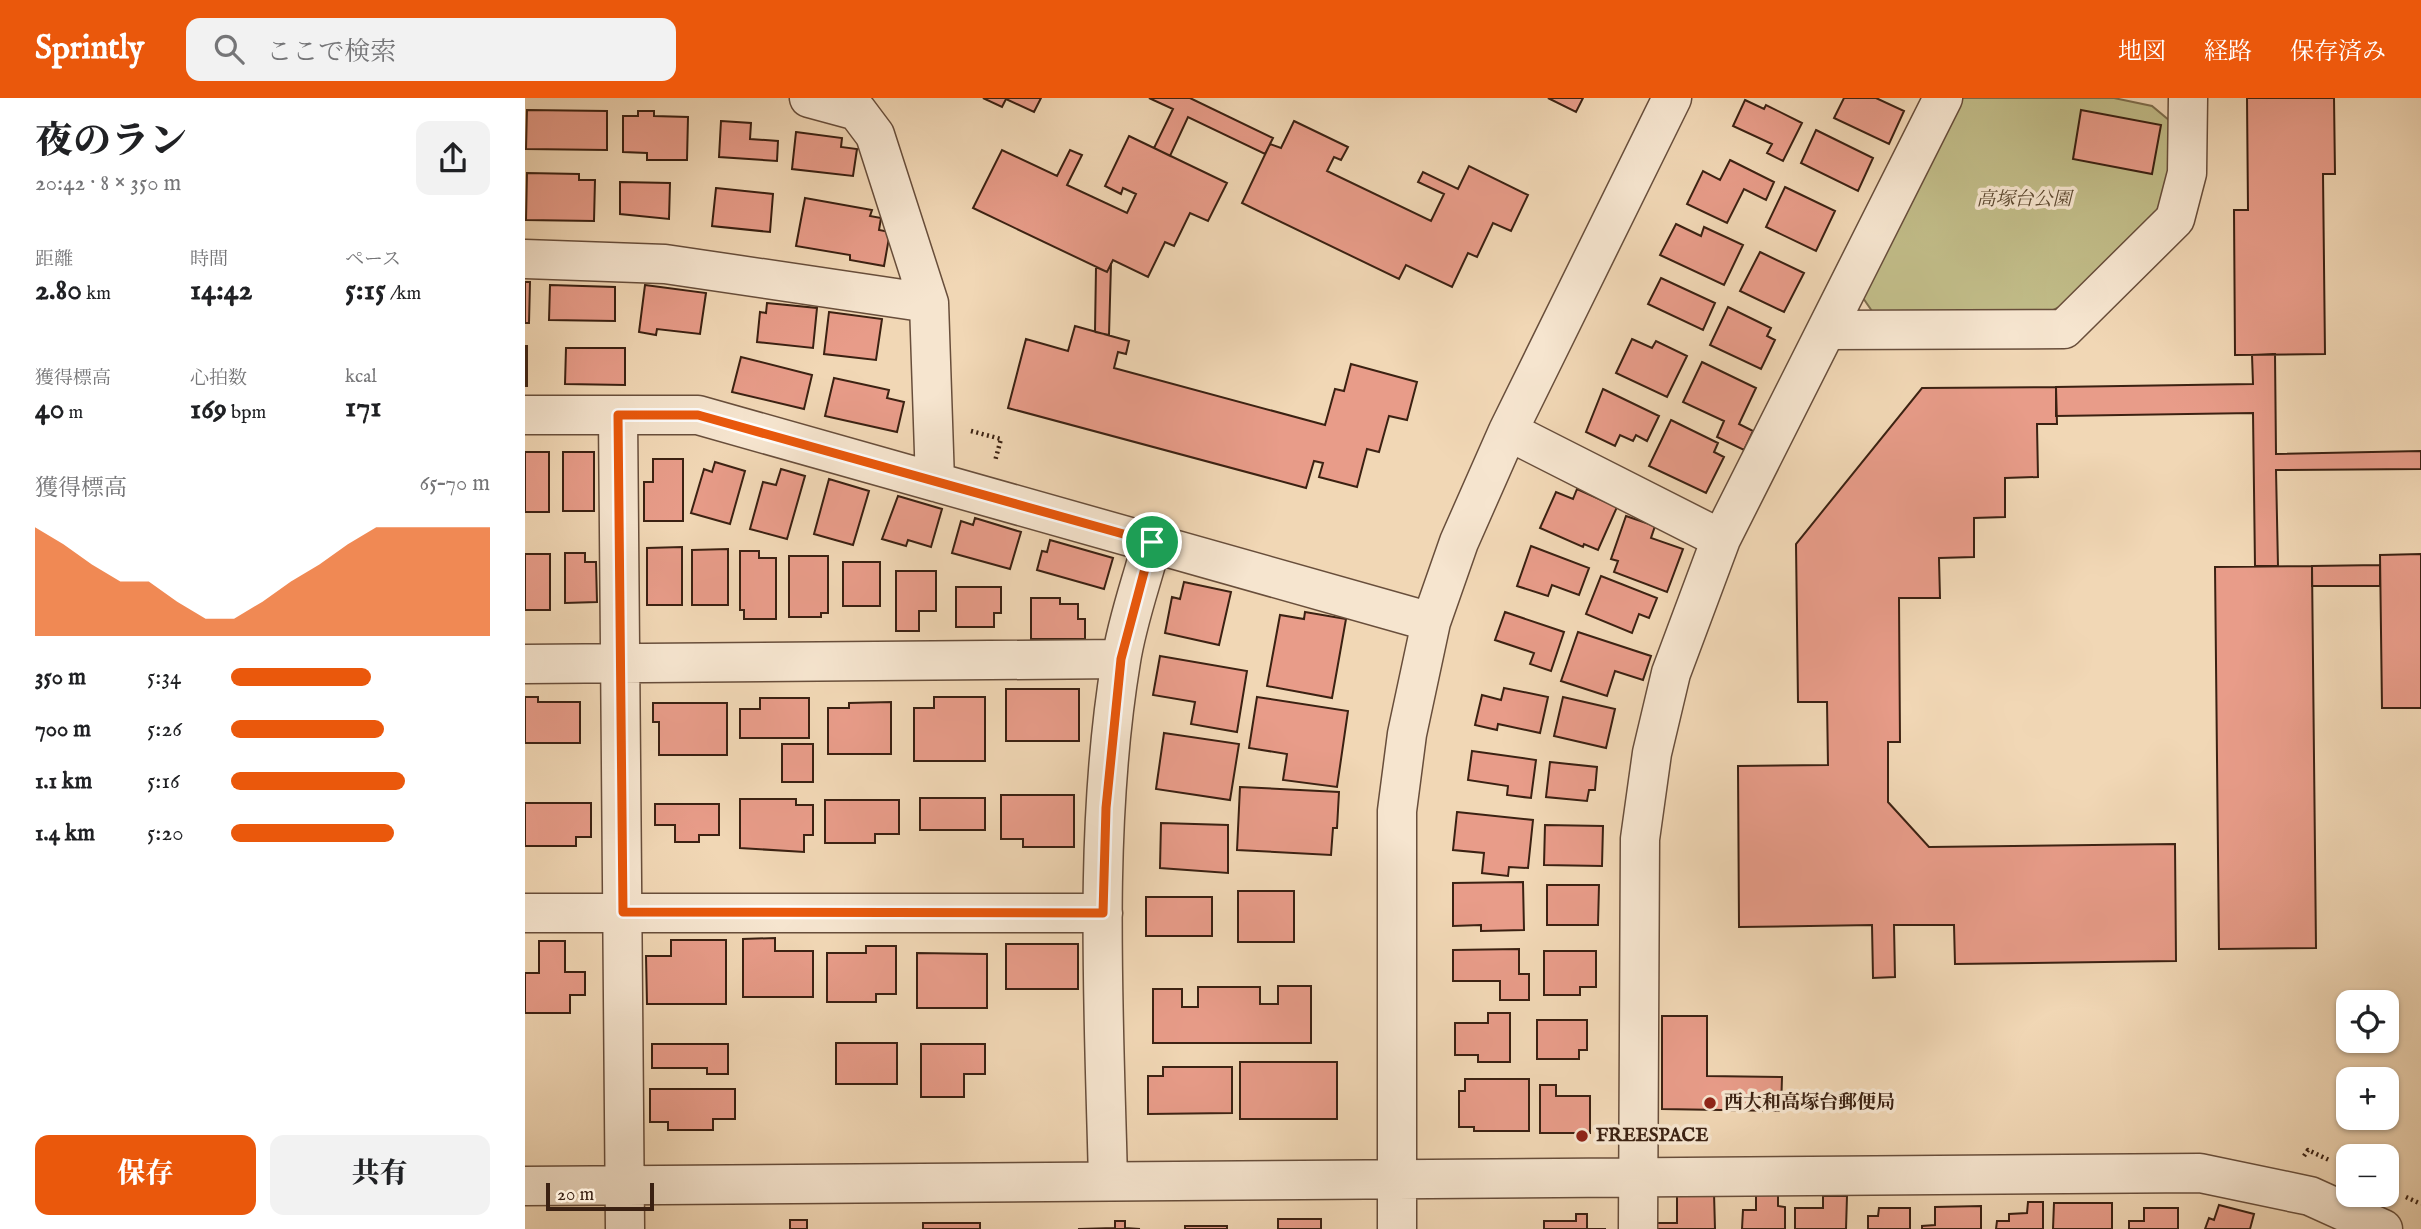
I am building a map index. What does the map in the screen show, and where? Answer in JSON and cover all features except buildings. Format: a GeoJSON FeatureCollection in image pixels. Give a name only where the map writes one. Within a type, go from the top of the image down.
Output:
{"type":"FeatureCollection","features":[{"type":"Feature","properties":{"kind":"street"},"geometry":{"type":"LineString","coordinates":[[809,98],[857,111],[875,135],[929,303],[935,482]]}},
{"type":"Feature","properties":{"kind":"street"},"geometry":{"type":"LineString","coordinates":[[1397,1229],[1397,811],[1406,734],[1431,622],[1459,542],[1508,431],[1672,98]]}},
{"type":"Feature","properties":{"kind":"street"},"geometry":{"type":"LineString","coordinates":[[1638,1229],[1642,827],[1652,752],[1671,673],[1721,539],[1943,98]]}},
{"type":"Feature","properties":{"kind":"street"},"geometry":{"type":"LineString","coordinates":[[1828,330],[2064,329],[2175,219],[2187,173],[2188,98]]}},
{"type":"Feature","properties":{"kind":"street"},"geometry":{"type":"LineString","coordinates":[[525,259],[664,264],[929,303]]}},
{"type":"Feature","properties":{"kind":"street"},"geometry":{"type":"LineString","coordinates":[[525,415],[698,415],[1431,622]]}},
{"type":"Feature","properties":{"kind":"street"},"geometry":{"type":"LineString","coordinates":[[618,415],[625,1229]]}},
{"type":"Feature","properties":{"kind":"street"},"geometry":{"type":"LineString","coordinates":[[1508,431],[1721,539]]}},
{"type":"Feature","properties":{"kind":"street"},"geometry":{"type":"LineString","coordinates":[[1108,1181],[1103,913],[1106,808],[1121,659],[1152,542]]}},
{"type":"Feature","properties":{"kind":"street"},"geometry":{"type":"LineString","coordinates":[[525,664],[1121,659]]}},
{"type":"Feature","properties":{"kind":"street"},"geometry":{"type":"LineString","coordinates":[[525,913],[1103,913]]}},
{"type":"Feature","properties":{"kind":"street"},"geometry":{"type":"LineString","coordinates":[[525,1186],[2200,1173],[2310,1196],[2383,1229]]}},
{"type":"Feature","properties":{"kind":"path"},"geometry":{"type":"LineString","coordinates":[[960,428],[1001,439],[994,464]]}},
{"type":"Feature","properties":{"kind":"green space","name":"高塚台公園"},"geometry":{"type":"Polygon","coordinates":[[[1961,98],[2114,98],[2152,106],[2170,121],[2170,170],[2166,192],[2155,214],[2068,303],[2047,313],[1874,314],[1861,295],[1961,98]]]}},
{"type":"Feature","properties":{"kind":"place","name":"西大和高塚台郵便局"},"geometry":{"type":"Point","coordinates":[1710,1103]}},
{"type":"Feature","properties":{"kind":"place","name":"FREESPACE"},"geometry":{"type":"Point","coordinates":[1582,1136]}},
{"type":"Feature","properties":{"kind":"route"},"geometry":{"type":"LineString","coordinates":[[618,415],[698,415],[1152,542],[1121,659],[1106,808],[1103,913],[623,912],[618,415]]}}]}
